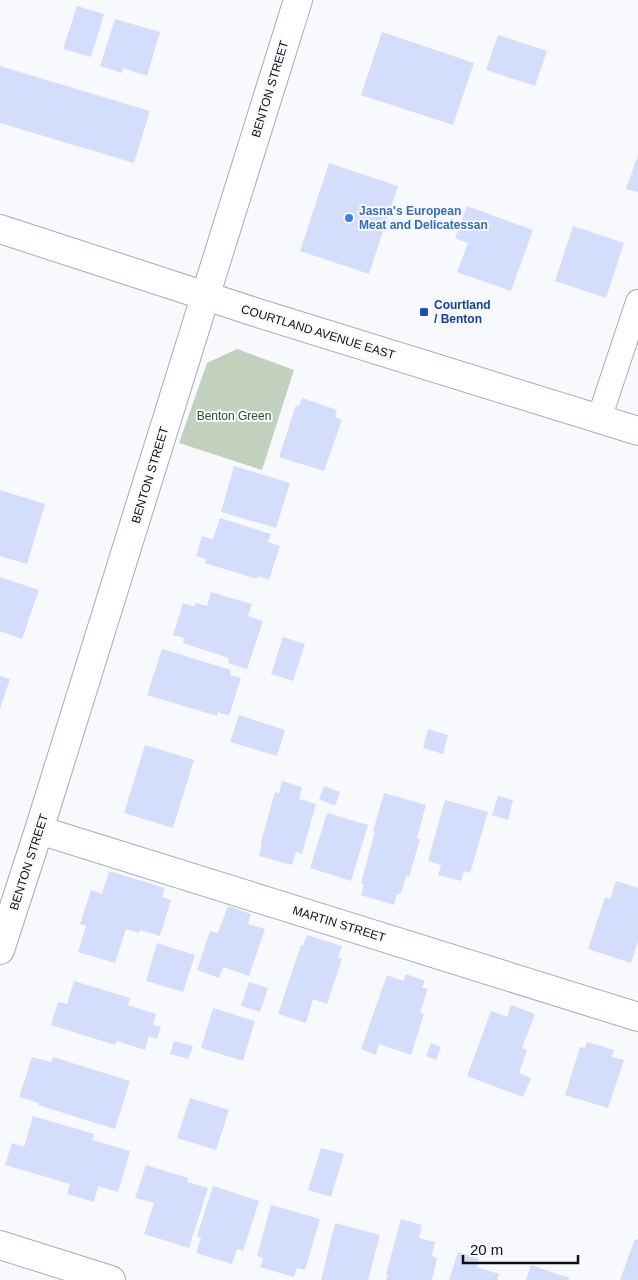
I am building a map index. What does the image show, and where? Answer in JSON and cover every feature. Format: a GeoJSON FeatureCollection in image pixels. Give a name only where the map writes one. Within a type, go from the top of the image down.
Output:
{"type":"FeatureCollection","features":[{"type":"Feature","properties":{"kind":"street","name":"BENTON STREET"},"geometry":{"type":"LineString","coordinates":[[0,950],[298,0]]}},
{"type":"Feature","properties":{"kind":"street","name":"COURTLAND AVENUE EAST"},"geometry":{"type":"LineString","coordinates":[[0,229],[205,297],[638,431]]}},
{"type":"Feature","properties":{"kind":"street","name":"MARTIN STREET"},"geometry":{"type":"LineString","coordinates":[[39,830],[638,1017]]}},
{"type":"Feature","properties":{"kind":"street"},"geometry":{"type":"LineString","coordinates":[[0,1245],[111,1280]]}},
{"type":"Feature","properties":{"kind":"lane"},"geometry":{"type":"LineString","coordinates":[[599,419],[638,302]]}},
{"type":"Feature","properties":{"kind":"green space","name":"Benton Green"},"geometry":{"type":"Polygon","coordinates":[[[237,349],[294,370],[262,470],[179,443],[207,363],[237,349]]]}},
{"type":"Feature","properties":{"kind":"building"},"geometry":{"type":"Polygon","coordinates":[[[77,6],[104,14],[91,57],[63,49],[77,6]]]}},
{"type":"Feature","properties":{"kind":"building"},"geometry":{"type":"Polygon","coordinates":[[[115,19],[160,32],[147,76],[123,68],[122,73],[100,66],[115,19]]]}},
{"type":"Feature","properties":{"kind":"building"},"geometry":{"type":"Polygon","coordinates":[[[382,32],[474,63],[453,125],[361,95],[382,32]]]}},
{"type":"Feature","properties":{"kind":"building"},"geometry":{"type":"Polygon","coordinates":[[[498,35],[547,51],[535,86],[486,70],[498,35]]]}},
{"type":"Feature","properties":{"kind":"building"},"geometry":{"type":"Polygon","coordinates":[[[0,66],[150,111],[134,163],[0,123],[0,66]]]}},
{"type":"Feature","properties":{"kind":"building"},"geometry":{"type":"Polygon","coordinates":[[[638,155],[638,192],[626,189],[638,155]]]}},
{"type":"Feature","properties":{"kind":"building","name":"Jasna's European Meat and Delicatessan"},"geometry":{"type":"Polygon","coordinates":[[[329,163],[398,186],[369,274],[300,251],[329,163]]]}},
{"type":"Feature","properties":{"kind":"building"},"geometry":{"type":"Polygon","coordinates":[[[467,206],[533,230],[511,291],[457,272],[468,243],[455,238],[467,206]]]}},
{"type":"Feature","properties":{"kind":"building"},"geometry":{"type":"Polygon","coordinates":[[[573,226],[624,243],[606,298],[555,281],[573,226]]]}},
{"type":"Feature","properties":{"kind":"building"},"geometry":{"type":"Polygon","coordinates":[[[302,398],[337,410],[335,417],[342,420],[324,471],[279,457],[296,405],[299,406],[302,398]]]}},
{"type":"Feature","properties":{"kind":"building"},"geometry":{"type":"Polygon","coordinates":[[[234,466],[290,483],[276,528],[221,512],[234,466]]]}},
{"type":"Feature","properties":{"kind":"building"},"geometry":{"type":"Polygon","coordinates":[[[0,490],[45,504],[27,564],[0,556],[0,490]]]}},
{"type":"Feature","properties":{"kind":"building"},"geometry":{"type":"Polygon","coordinates":[[[220,518],[271,534],[268,542],[280,546],[269,580],[258,576],[257,579],[205,563],[206,559],[196,556],[202,536],[213,539],[220,518]]]}},
{"type":"Feature","properties":{"kind":"building"},"geometry":{"type":"Polygon","coordinates":[[[0,577],[39,590],[22,639],[0,631],[0,577]]]}},
{"type":"Feature","properties":{"kind":"building"},"geometry":{"type":"Polygon","coordinates":[[[211,592],[252,604],[248,616],[263,621],[247,669],[228,663],[229,658],[183,643],[184,638],[173,635],[183,603],[194,607],[196,603],[207,606],[211,592]]]}},
{"type":"Feature","properties":{"kind":"building"},"geometry":{"type":"Polygon","coordinates":[[[283,637],[305,644],[293,681],[271,674],[283,637]]]}},
{"type":"Feature","properties":{"kind":"building"},"geometry":{"type":"Polygon","coordinates":[[[162,649],[231,670],[230,675],[241,678],[229,716],[218,712],[217,716],[147,695],[162,649]]]}},
{"type":"Feature","properties":{"kind":"building"},"geometry":{"type":"Polygon","coordinates":[[[0,676],[10,679],[0,709],[0,676]]]}},
{"type":"Feature","properties":{"kind":"building"},"geometry":{"type":"Polygon","coordinates":[[[239,715],[285,730],[277,756],[230,742],[239,715]]]}},
{"type":"Feature","properties":{"kind":"building"},"geometry":{"type":"Polygon","coordinates":[[[428,729],[448,735],[443,754],[423,748],[428,729]]]}},
{"type":"Feature","properties":{"kind":"building"},"geometry":{"type":"Polygon","coordinates":[[[145,745],[194,760],[173,828],[124,813],[145,745]]]}},
{"type":"Feature","properties":{"kind":"building"},"geometry":{"type":"Polygon","coordinates":[[[282,781],[302,787],[299,799],[316,804],[302,854],[296,852],[292,865],[259,856],[275,792],[279,793],[282,781]]]}},
{"type":"Feature","properties":{"kind":"building"},"geometry":{"type":"Polygon","coordinates":[[[324,786],[340,792],[335,806],[319,799],[324,786]]]}},
{"type":"Feature","properties":{"kind":"building"},"geometry":{"type":"Polygon","coordinates":[[[384,793],[426,805],[417,838],[420,839],[409,877],[406,876],[401,894],[397,894],[394,905],[361,895],[364,884],[361,883],[384,793]]]}},
{"type":"Feature","properties":{"kind":"building"},"geometry":{"type":"Polygon","coordinates":[[[498,796],[513,800],[508,820],[492,815],[498,796]]]}},
{"type":"Feature","properties":{"kind":"building"},"geometry":{"type":"Polygon","coordinates":[[[445,800],[488,812],[470,873],[464,871],[461,881],[438,875],[441,865],[428,861],[445,800]]]}},
{"type":"Feature","properties":{"kind":"building"},"geometry":{"type":"Polygon","coordinates":[[[327,813],[368,825],[351,881],[310,868],[327,813]]]}},
{"type":"Feature","properties":{"kind":"building"},"geometry":{"type":"Polygon","coordinates":[[[109,871],[165,888],[162,897],[171,900],[160,936],[140,930],[139,933],[126,929],[115,963],[78,952],[86,926],[80,924],[91,890],[102,894],[109,871]]]}},
{"type":"Feature","properties":{"kind":"building"},"geometry":{"type":"Polygon","coordinates":[[[616,881],[638,888],[638,941],[631,963],[588,949],[605,897],[610,899],[616,881]]]}},
{"type":"Feature","properties":{"kind":"building"},"geometry":{"type":"Polygon","coordinates":[[[228,906],[251,914],[248,924],[265,929],[249,976],[223,967],[219,978],[197,970],[210,931],[218,933],[228,906]]]}},
{"type":"Feature","properties":{"kind":"building"},"geometry":{"type":"Polygon","coordinates":[[[307,935],[342,946],[338,958],[342,959],[327,1004],[313,999],[306,1023],[278,1014],[301,945],[303,946],[307,935]]]}},
{"type":"Feature","properties":{"kind":"building"},"geometry":{"type":"Polygon","coordinates":[[[157,943],[195,955],[183,992],[146,981],[157,943]]]}},
{"type":"Feature","properties":{"kind":"building"},"geometry":{"type":"Polygon","coordinates":[[[406,974],[425,981],[422,988],[428,989],[420,1012],[424,1014],[411,1055],[379,1044],[376,1055],[361,1049],[387,975],[403,981],[406,974]]]}},
{"type":"Feature","properties":{"kind":"building"},"geometry":{"type":"Polygon","coordinates":[[[74,981],[130,998],[128,1005],[156,1014],[153,1025],[161,1027],[157,1039],[149,1036],[145,1050],[117,1041],[115,1045],[51,1025],[58,1002],[67,1004],[74,981]]]}},
{"type":"Feature","properties":{"kind":"building"},"geometry":{"type":"Polygon","coordinates":[[[249,982],[268,988],[260,1012],[241,1006],[249,982]]]}},
{"type":"Feature","properties":{"kind":"building"},"geometry":{"type":"Polygon","coordinates":[[[511,1005],[535,1014],[522,1048],[527,1050],[519,1073],[531,1078],[523,1097],[467,1076],[491,1011],[507,1017],[511,1005]]]}},
{"type":"Feature","properties":{"kind":"building"},"geometry":{"type":"Polygon","coordinates":[[[213,1008],[255,1021],[243,1061],[201,1048],[213,1008]]]}},
{"type":"Feature","properties":{"kind":"building"},"geometry":{"type":"Polygon","coordinates":[[[174,1041],[193,1046],[188,1059],[170,1054],[174,1041]]]}},
{"type":"Feature","properties":{"kind":"building"},"geometry":{"type":"Polygon","coordinates":[[[587,1042],[614,1050],[612,1057],[624,1060],[608,1108],[565,1095],[580,1047],[585,1048],[587,1042]]]}},
{"type":"Feature","properties":{"kind":"building"},"geometry":{"type":"Polygon","coordinates":[[[431,1043],[441,1047],[436,1060],[426,1056],[431,1043]]]}},
{"type":"Feature","properties":{"kind":"building"},"geometry":{"type":"Polygon","coordinates":[[[32,1057],[51,1062],[53,1057],[130,1081],[115,1129],[38,1105],[39,1103],[19,1097],[32,1057]]]}},
{"type":"Feature","properties":{"kind":"building"},"geometry":{"type":"Polygon","coordinates":[[[190,1098],[229,1110],[216,1150],[177,1138],[190,1098]]]}},
{"type":"Feature","properties":{"kind":"building"},"geometry":{"type":"Polygon","coordinates":[[[33,1116],[94,1134],[92,1140],[130,1151],[118,1192],[98,1186],[94,1202],[67,1194],[70,1184],[5,1165],[12,1143],[24,1147],[33,1116]]]}},
{"type":"Feature","properties":{"kind":"building"},"geometry":{"type":"Polygon","coordinates":[[[321,1148],[344,1154],[331,1197],[308,1190],[321,1148]]]}},
{"type":"Feature","properties":{"kind":"building"},"geometry":{"type":"Polygon","coordinates":[[[146,1165],[188,1178],[187,1182],[208,1188],[189,1248],[144,1234],[154,1203],[135,1198],[146,1165]]]}},
{"type":"Feature","properties":{"kind":"building"},"geometry":{"type":"Polygon","coordinates":[[[213,1186],[259,1201],[243,1251],[237,1249],[232,1264],[196,1253],[201,1238],[197,1236],[213,1186]]]}},
{"type":"Feature","properties":{"kind":"building"},"geometry":{"type":"Polygon","coordinates":[[[271,1205],[320,1219],[305,1270],[297,1268],[294,1277],[260,1267],[263,1258],[257,1256],[271,1205]]]}},
{"type":"Feature","properties":{"kind":"building"},"geometry":{"type":"Polygon","coordinates":[[[401,1219],[422,1225],[419,1238],[435,1242],[432,1256],[437,1258],[432,1280],[386,1280],[401,1219]]]}},
{"type":"Feature","properties":{"kind":"building"},"geometry":{"type":"Polygon","coordinates":[[[335,1223],[380,1235],[368,1280],[321,1280],[335,1223]]]}},
{"type":"Feature","properties":{"kind":"building"},"geometry":{"type":"Polygon","coordinates":[[[635,1239],[638,1240],[638,1280],[620,1280],[635,1239]]]}},
{"type":"Feature","properties":{"kind":"building"},"geometry":{"type":"Polygon","coordinates":[[[458,1252],[479,1259],[477,1267],[499,1274],[497,1280],[449,1280],[458,1252]]]}},
{"type":"Feature","properties":{"kind":"building"},"geometry":{"type":"Polygon","coordinates":[[[531,1265],[569,1278],[569,1280],[526,1280],[531,1265]]]}},
{"type":"Feature","properties":{"kind":"place","name":"Jasna's European Meat and Delicatessan"},"geometry":{"type":"Point","coordinates":[349,218]}},
{"type":"Feature","properties":{"kind":"place","name":"Courtland / Benton"},"geometry":{"type":"Point","coordinates":[424,312]}}]}
